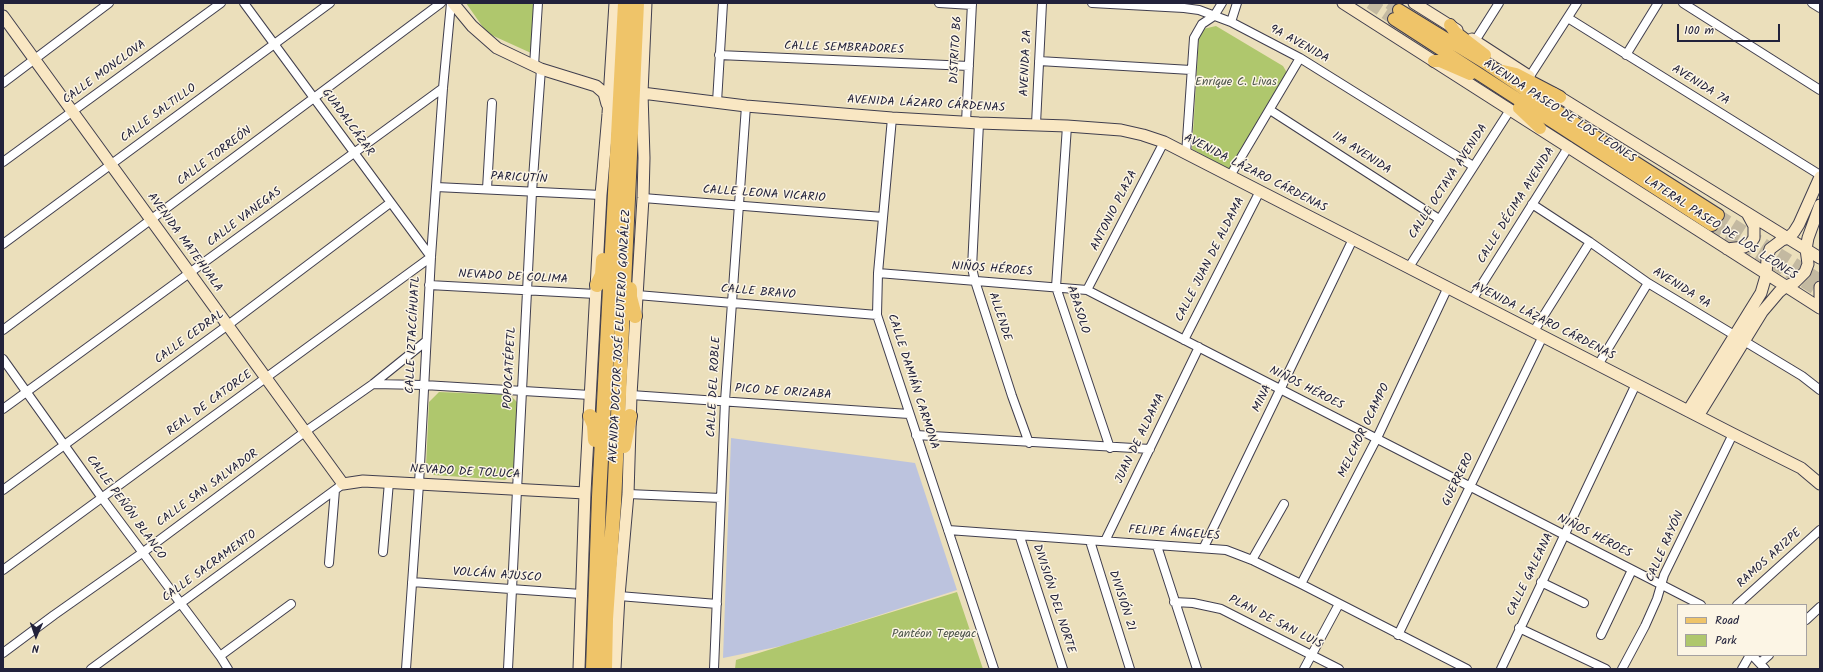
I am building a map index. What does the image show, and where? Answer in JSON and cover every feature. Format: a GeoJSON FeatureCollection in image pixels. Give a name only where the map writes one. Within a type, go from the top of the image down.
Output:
{"type":"FeatureCollection","features":[{"type":"Feature","properties":{"kind":"highway","name":"AVENIDA DOCTOR JOSÉ ELEUTERIO GONZÁLEZ"},"geometry":{"type":"LineString","coordinates":[[593,669],[614,503],[627,207],[629,45],[625,3]]}},
{"type":"Feature","properties":{"kind":"highway","name":"AVENIDA DOCTOR JOSÉ ELEUTERIO GONZÁLEZ"},"geometry":{"type":"LineString","coordinates":[[605,669],[600,619],[592,495],[629,45],[637,3]]}},
{"type":"Feature","properties":{"kind":"highway"},"geometry":{"type":"LineString","coordinates":[[627,207],[633,228],[630,298],[635,316]]}},
{"type":"Feature","properties":{"kind":"highway"},"geometry":{"type":"LineString","coordinates":[[596,290],[602,275],[607,235],[614,219]]}},
{"type":"Feature","properties":{"kind":"highway"},"geometry":{"type":"LineString","coordinates":[[590,416],[595,430],[592,495]]}},
{"type":"Feature","properties":{"kind":"highway"},"geometry":{"type":"LineString","coordinates":[[614,503],[622,480],[624,441],[630,416]]}},
{"type":"Feature","properties":{"kind":"main road","name":"AVENIDA PASEO DE LOS LEONES"},"geometry":{"type":"LineString","coordinates":[[1397,14],[1487,64],[1598,138],[1715,220],[1508,92],[1397,14]]}},
{"type":"Feature","properties":{"kind":"main road"},"geometry":{"type":"LineString","coordinates":[[1450,25],[1455,32],[1482,52],[1485,56],[1487,64]]}},
{"type":"Feature","properties":{"kind":"main road"},"geometry":{"type":"LineString","coordinates":[[1434,61],[1440,61],[1472,75],[1485,77]]}},
{"type":"Feature","properties":{"kind":"main road"},"geometry":{"type":"LineString","coordinates":[[1499,72],[1516,74],[1560,97]]}},
{"type":"Feature","properties":{"kind":"main road"},"geometry":{"type":"LineString","coordinates":[[1508,92],[1512,101],[1529,115],[1540,128]]}},
{"type":"Feature","properties":{"kind":"street"},"geometry":{"type":"LineString","coordinates":[[3,83],[109,3]]}},
{"type":"Feature","properties":{"kind":"street","name":"CALLE MONCLOVA"},"geometry":{"type":"LineString","coordinates":[[3,162],[221,3]]}},
{"type":"Feature","properties":{"kind":"street","name":"GUADALCÁZAR"},"geometry":{"type":"LineString","coordinates":[[244,3],[431,258]]}},
{"type":"Feature","properties":{"kind":"street","name":"CALLE SALTILLO"},"geometry":{"type":"LineString","coordinates":[[3,244],[330,3]]}},
{"type":"Feature","properties":{"kind":"street","name":"CALLE TORREÓN"},"geometry":{"type":"LineString","coordinates":[[3,330],[441,3]]}},
{"type":"Feature","properties":{"kind":"street"},"geometry":{"type":"LineString","coordinates":[[452,3],[472,26],[496,48],[538,67],[601,89],[606,99],[608,114]]}},
{"type":"Feature","properties":{"kind":"street","name":"CALLE IZTACCÍHUATL"},"geometry":{"type":"LineString","coordinates":[[406,669],[419,484],[425,342],[442,88],[452,3]]}},
{"type":"Feature","properties":{"kind":"street","name":"POPOCATÉPETL"},"geometry":{"type":"LineString","coordinates":[[508,669],[538,67],[538,3]]}},
{"type":"Feature","properties":{"kind":"street"},"geometry":{"type":"LineString","coordinates":[[590,416],[601,195],[615,3]]}},
{"type":"Feature","properties":{"kind":"street","name":"AVENIDA DOCTOR JOSÉ ELEUTERIO GONZÁLEZ"},"geometry":{"type":"LineString","coordinates":[[615,669],[619,596],[628,494],[631,395],[644,158],[642,93],[646,3]]}},
{"type":"Feature","properties":{"kind":"street"},"geometry":{"type":"LineString","coordinates":[[717,102],[722,3]]}},
{"type":"Feature","properties":{"kind":"street"},"geometry":{"type":"LineString","coordinates":[[938,3],[972,4]]}},
{"type":"Feature","properties":{"kind":"street","name":"AVENIDA 2A"},"geometry":{"type":"LineString","coordinates":[[1036,124],[1042,3]]}},
{"type":"Feature","properties":{"kind":"street","name":"9A AVENIDA"},"geometry":{"type":"LineString","coordinates":[[1092,3],[1167,6],[1199,10],[1231,22],[1300,58],[1473,166]]}},
{"type":"Feature","properties":{"kind":"street"},"geometry":{"type":"LineString","coordinates":[[1186,154],[1190,70],[1194,38],[1197,30],[1202,24],[1214,16],[1222,3]]}},
{"type":"Feature","properties":{"kind":"street"},"geometry":{"type":"LineString","coordinates":[[1231,22],[1237,3]]}},
{"type":"Feature","properties":{"kind":"street","name":"LATERAL PASEO DE LOS LEONES"},"geometry":{"type":"LineString","coordinates":[[1343,3],[1569,146],[1766,276],[1820,308]]}},
{"type":"Feature","properties":{"kind":"street"},"geometry":{"type":"LineString","coordinates":[[1414,3],[1530,76],[1560,97],[1820,258]]}},
{"type":"Feature","properties":{"kind":"street"},"geometry":{"type":"LineString","coordinates":[[1475,41],[1499,3]]}},
{"type":"Feature","properties":{"kind":"street"},"geometry":{"type":"LineString","coordinates":[[1530,76],[1577,3]]}},
{"type":"Feature","properties":{"kind":"street"},"geometry":{"type":"LineString","coordinates":[[1626,55],[1658,3]]}},
{"type":"Feature","properties":{"kind":"street"},"geometry":{"type":"LineString","coordinates":[[1682,3],[1820,90]]}},
{"type":"Feature","properties":{"kind":"street"},"geometry":{"type":"LineString","coordinates":[[1812,3],[1820,8]]}},
{"type":"Feature","properties":{"kind":"street","name":"DISTRITO B6"},"geometry":{"type":"LineString","coordinates":[[966,122],[972,4]]}},
{"type":"Feature","properties":{"kind":"street","name":"AVENIDA MATEHUALA"},"geometry":{"type":"LineString","coordinates":[[3,16],[150,220],[191,273],[306,431],[339,487]]}},
{"type":"Feature","properties":{"kind":"street","name":"AVENIDA 7A"},"geometry":{"type":"LineString","coordinates":[[1568,18],[1820,176]]}},
{"type":"Feature","properties":{"kind":"street","name":"CALLE SEMBRADORES"},"geometry":{"type":"LineString","coordinates":[[719,55],[969,66]]}},
{"type":"Feature","properties":{"kind":"street"},"geometry":{"type":"LineString","coordinates":[[1230,176],[1300,58]]}},
{"type":"Feature","properties":{"kind":"street"},"geometry":{"type":"LineString","coordinates":[[1039,61],[1190,70]]}},
{"type":"Feature","properties":{"kind":"street","name":"CALLE VANEGAS"},"geometry":{"type":"LineString","coordinates":[[3,409],[442,88]]}},
{"type":"Feature","properties":{"kind":"street","name":"AVENIDA LÁZARO CÁRDENAS"},"geometry":{"type":"LineString","coordinates":[[642,93],[746,106],[892,118],[979,123],[1036,124],[1129,131],[1164,142],[1801,468],[1820,484]]}},
{"type":"Feature","properties":{"kind":"street"},"geometry":{"type":"LineString","coordinates":[[487,189],[492,103]]}},
{"type":"Feature","properties":{"kind":"street","name":"CALLE DEL ROBLE"},"geometry":{"type":"LineString","coordinates":[[714,669],[725,401],[746,106]]}},
{"type":"Feature","properties":{"kind":"street","name":"11A AVENIDA"},"geometry":{"type":"LineString","coordinates":[[1270,110],[1439,219]]}},
{"type":"Feature","properties":{"kind":"street","name":"CALLE OCTAVA AVENIDA"},"geometry":{"type":"LineString","coordinates":[[1409,267],[1510,110]]}},
{"type":"Feature","properties":{"kind":"street","name":"CALLE DAMIÁN CARMONA"},"geometry":{"type":"LineString","coordinates":[[892,118],[878,273],[877,314],[994,669]]}},
{"type":"Feature","properties":{"kind":"street","name":"ALLENDE"},"geometry":{"type":"LineString","coordinates":[[979,123],[972,256],[975,282],[1029,443]]}},
{"type":"Feature","properties":{"kind":"street","name":"ABASOLO"},"geometry":{"type":"LineString","coordinates":[[1067,126],[1056,287],[1110,448]]}},
{"type":"Feature","properties":{"kind":"street","name":"ANTONIO PLAZA"},"geometry":{"type":"LineString","coordinates":[[1087,290],[1164,142]]}},
{"type":"Feature","properties":{"kind":"street","name":"CALLE DÉCIMA AVENIDA"},"geometry":{"type":"LineString","coordinates":[[1472,300],[1569,146]]}},
{"type":"Feature","properties":{"kind":"street"},"geometry":{"type":"LineString","coordinates":[[1693,414],[1740,338],[1761,293],[1766,276],[1767,260],[1770,249],[1775,244],[1788,238],[1799,224],[1820,176]]}},
{"type":"Feature","properties":{"kind":"street","name":"PARICUTÍN"},"geometry":{"type":"LineString","coordinates":[[436,187],[601,195]]}},
{"type":"Feature","properties":{"kind":"street","name":"CALLE JUAN DE ALDAMA"},"geometry":{"type":"LineString","coordinates":[[1184,340],[1260,191]]}},
{"type":"Feature","properties":{"kind":"street","name":"CALLE LEONA VICARIO"},"geometry":{"type":"LineString","coordinates":[[642,198],[883,217]]}},
{"type":"Feature","properties":{"kind":"street","name":"CALLE CEDRAL"},"geometry":{"type":"LineString","coordinates":[[3,490],[228,325],[390,203]]}},
{"type":"Feature","properties":{"kind":"street","name":"AVENIDA 9A"},"geometry":{"type":"LineString","coordinates":[[1532,204],[1590,242],[1648,283],[1802,376],[1820,390]]}},
{"type":"Feature","properties":{"kind":"street"},"geometry":{"type":"LineString","coordinates":[[1740,338],[1785,287],[1795,282],[1805,272],[1808,264],[1806,249],[1820,205]]}},
{"type":"Feature","properties":{"kind":"street"},"geometry":{"type":"LineString","coordinates":[[1727,249],[1744,247],[1750,244],[1754,238],[1754,226],[1747,213]]}},
{"type":"Feature","properties":{"kind":"street","name":"MINA"},"geometry":{"type":"LineString","coordinates":[[1204,547],[1353,240]]}},
{"type":"Feature","properties":{"kind":"street","name":"GUERRERO"},"geometry":{"type":"LineString","coordinates":[[1398,634],[1470,486],[1538,334],[1590,242]]}},
{"type":"Feature","properties":{"kind":"street","name":"REAL DE CATORCE"},"geometry":{"type":"LineString","coordinates":[[3,570],[431,258]]}},
{"type":"Feature","properties":{"kind":"street","name":"NIÑOS HÉROES"},"geometry":{"type":"LineString","coordinates":[[878,273],[1087,290],[1699,604]]}},
{"type":"Feature","properties":{"kind":"street"},"geometry":{"type":"LineString","coordinates":[[1598,365],[1648,283]]}},
{"type":"Feature","properties":{"kind":"street","name":"NEVADO DE COLIMA"},"geometry":{"type":"LineString","coordinates":[[429,285],[527,291],[596,290]]}},
{"type":"Feature","properties":{"kind":"street","name":"MELCHOR OCAMPO"},"geometry":{"type":"LineString","coordinates":[[1301,584],[1377,438],[1448,287]]}},
{"type":"Feature","properties":{"kind":"street"},"geometry":{"type":"LineString","coordinates":[[1820,287],[1820,297]]}},
{"type":"Feature","properties":{"kind":"street","name":"CALLE BRAVO"},"geometry":{"type":"LineString","coordinates":[[637,289],[732,303],[877,314]]}},
{"type":"Feature","properties":{"kind":"street","name":"CALLE SAN SALVADOR"},"geometry":{"type":"LineString","coordinates":[[3,653],[142,553],[306,431],[373,384],[425,342]]}},
{"type":"Feature","properties":{"kind":"street","name":"JUAN DE ALDAMA"},"geometry":{"type":"LineString","coordinates":[[1105,541],[1199,347]]}},
{"type":"Feature","properties":{"kind":"street","name":"CALLE PEÑÓN BLANCO"},"geometry":{"type":"LineString","coordinates":[[3,359],[102,498],[142,553],[182,604],[228,669]]}},
{"type":"Feature","properties":{"kind":"street"},"geometry":{"type":"LineString","coordinates":[[373,384],[522,390],[590,396]]}},
{"type":"Feature","properties":{"kind":"street","name":"CALLE GALEANA"},"geometry":{"type":"LineString","coordinates":[[1501,669],[1519,628],[1636,384]]}},
{"type":"Feature","properties":{"kind":"street","name":"PICO DE ORIZABA"},"geometry":{"type":"LineString","coordinates":[[631,395],[909,414]]}},
{"type":"Feature","properties":{"kind":"street","name":"CALLE RAYÓN"},"geometry":{"type":"LineString","coordinates":[[1622,669],[1644,626],[1664,575],[1733,434]]}},
{"type":"Feature","properties":{"kind":"street"},"geometry":{"type":"LineString","coordinates":[[916,435],[1150,450]]}},
{"type":"Feature","properties":{"kind":"street","name":"NEVADO DE TOLUCA"},"geometry":{"type":"LineString","coordinates":[[339,487],[363,481],[517,489],[592,495]]}},
{"type":"Feature","properties":{"kind":"street"},"geometry":{"type":"LineString","coordinates":[[383,552],[389,482]]}},
{"type":"Feature","properties":{"kind":"street"},"geometry":{"type":"LineString","coordinates":[[329,563],[339,487]]}},
{"type":"Feature","properties":{"kind":"street","name":"CALLE SACRAMENTO"},"geometry":{"type":"LineString","coordinates":[[90,669],[182,604],[339,487]]}},
{"type":"Feature","properties":{"kind":"street"},"geometry":{"type":"LineString","coordinates":[[628,494],[721,498]]}},
{"type":"Feature","properties":{"kind":"street","name":"AVENIDA DOCTOR JOSÉ ELEUTERIO GONZÁLEZ"},"geometry":{"type":"LineString","coordinates":[[579,669],[583,561],[592,495]]}},
{"type":"Feature","properties":{"kind":"street"},"geometry":{"type":"LineString","coordinates":[[1252,560],[1284,504]]}},
{"type":"Feature","properties":{"kind":"street","name":"FELIPE ÁNGELES"},"geometry":{"type":"LineString","coordinates":[[948,530],[1020,537],[1105,541],[1157,546],[1204,547],[1226,550],[1252,560],[1301,584],[1467,669]]}},
{"type":"Feature","properties":{"kind":"street","name":"RAMOS ARIZPE"},"geometry":{"type":"LineString","coordinates":[[1738,604],[1820,530]]}},
{"type":"Feature","properties":{"kind":"street","name":"DIVISIÓN DEL NORTE"},"geometry":{"type":"LineString","coordinates":[[1020,537],[1063,669]]}},
{"type":"Feature","properties":{"kind":"street","name":"DIVISIÓN 21"},"geometry":{"type":"LineString","coordinates":[[1090,541],[1130,669]]}},
{"type":"Feature","properties":{"kind":"street"},"geometry":{"type":"LineString","coordinates":[[1157,546],[1197,669]]}},
{"type":"Feature","properties":{"kind":"street"},"geometry":{"type":"LineString","coordinates":[[1601,636],[1632,570]]}},
{"type":"Feature","properties":{"kind":"street","name":"VOLCÁN AJUSCO"},"geometry":{"type":"LineString","coordinates":[[412,582],[581,594]]}},
{"type":"Feature","properties":{"kind":"street"},"geometry":{"type":"LineString","coordinates":[[1541,582],[1584,603]]}},
{"type":"Feature","properties":{"kind":"street"},"geometry":{"type":"LineString","coordinates":[[619,596],[717,604]]}},
{"type":"Feature","properties":{"kind":"street","name":"PLAN DE SAN LUIS"},"geometry":{"type":"LineString","coordinates":[[1174,602],[1194,603],[1221,609],[1339,669]]}},
{"type":"Feature","properties":{"kind":"street"},"geometry":{"type":"LineString","coordinates":[[220,656],[291,604]]}},
{"type":"Feature","properties":{"kind":"street"},"geometry":{"type":"LineString","coordinates":[[1304,669],[1339,604]]}},
{"type":"Feature","properties":{"kind":"street"},"geometry":{"type":"LineString","coordinates":[[1807,619],[1820,607]]}},
{"type":"Feature","properties":{"kind":"street"},"geometry":{"type":"LineString","coordinates":[[1519,628],[1606,669]]}},
{"type":"Feature","properties":{"kind":"street"},"geometry":{"type":"LineString","coordinates":[[1742,669],[1750,656]]}},
{"type":"Feature","properties":{"kind":"street"},"geometry":{"type":"LineString","coordinates":[[1752,656],[1762,666],[1768,656]]}},
{"type":"Feature","properties":{"kind":"shaded area"},"geometry":{"type":"Polygon","coordinates":[[[731,438],[915,463],[957,590],[786,645],[723,658],[731,438]]]}},
{"type":"Feature","properties":{"kind":"green space"},"geometry":{"type":"Polygon","coordinates":[[[466,3],[534,3],[531,53],[487,33],[466,3]]]}},
{"type":"Feature","properties":{"kind":"green space","name":"Enrique C. Livas"},"geometry":{"type":"Polygon","coordinates":[[[1216,26],[1283,66],[1286,71],[1286,78],[1229,169],[1192,149],[1199,35],[1203,29],[1216,26]]]}},
{"type":"Feature","properties":{"kind":"green space"},"geometry":{"type":"Polygon","coordinates":[[[439,392],[510,395],[517,402],[514,472],[505,480],[434,475],[426,467],[429,402],[439,392]]]}},
{"type":"Feature","properties":{"kind":"green space","name":"Pantéon Tepeyac"},"geometry":{"type":"Polygon","coordinates":[[[957,592],[983,669],[735,669],[736,660],[957,592]]]}},
{"type":"Feature","properties":{"kind":"tunnel"},"geometry":{"type":"LineString","coordinates":[[1370,3],[1394,19]]}},
{"type":"Feature","properties":{"kind":"tunnel"},"geometry":{"type":"LineString","coordinates":[[1389,3],[1399,10]]}},
{"type":"Feature","properties":{"kind":"tunnel"},"geometry":{"type":"LineString","coordinates":[[1718,215],[1820,280]]}},
{"type":"Feature","properties":{"kind":"tunnel"},"geometry":{"type":"LineString","coordinates":[[1712,225],[1820,292]]}}]}
